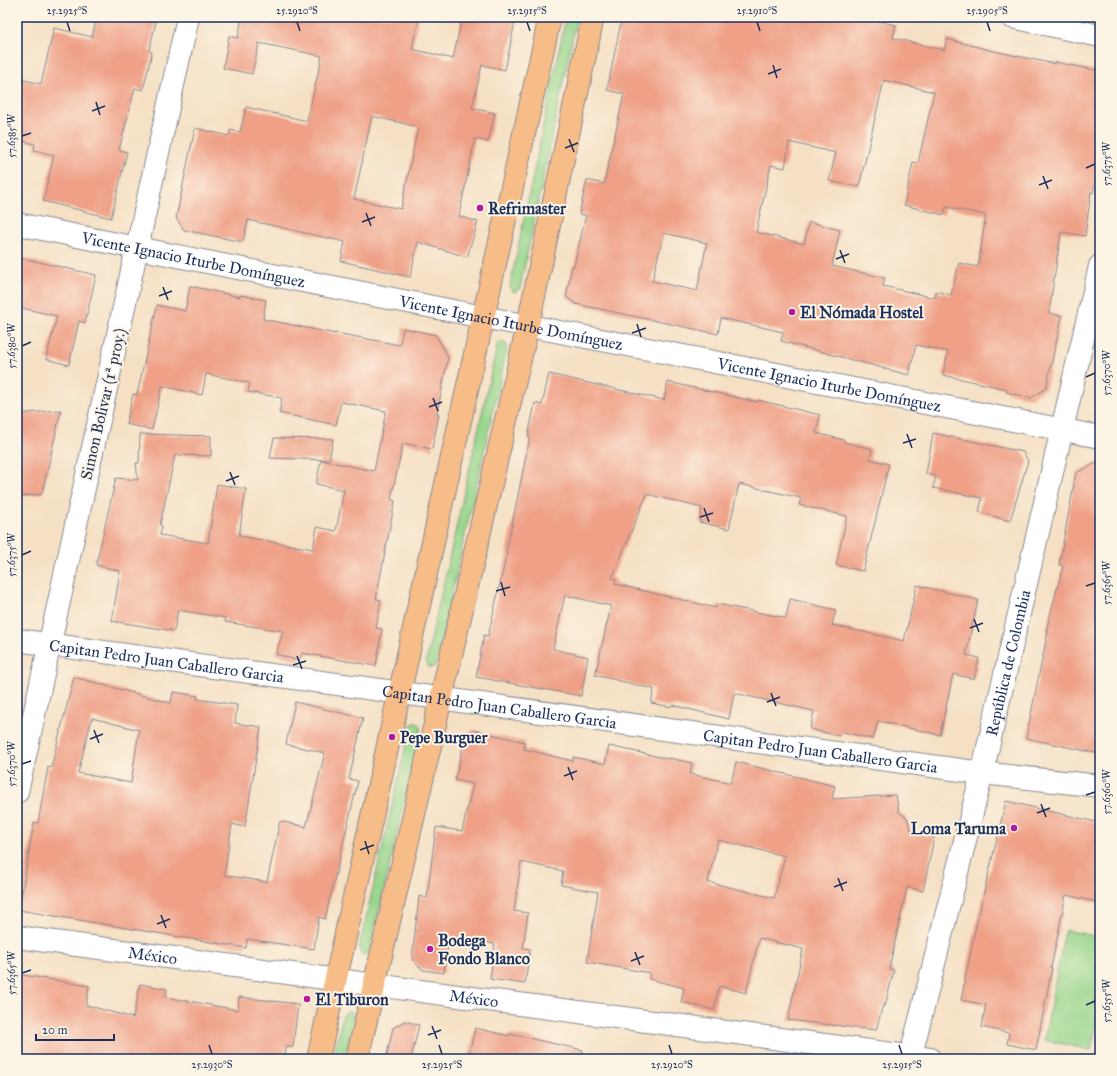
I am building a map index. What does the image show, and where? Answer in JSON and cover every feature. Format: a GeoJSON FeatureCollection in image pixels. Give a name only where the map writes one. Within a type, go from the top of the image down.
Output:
{"type":"FeatureCollection","features":[{"type":"Feature","properties":{"kind":"main road"},"geometry":{"type":"LineString","coordinates":[[318,1059],[550,17]]}},
{"type":"Feature","properties":{"kind":"main road"},"geometry":{"type":"LineString","coordinates":[[357,1059],[528,325],[593,17]]}},
{"type":"Feature","properties":{"kind":"street","name":"Simon Bolivar (1ª proy.)"},"geometry":{"type":"LineString","coordinates":[[17,792],[188,17]]}},
{"type":"Feature","properties":{"kind":"street"},"geometry":{"type":"LineString","coordinates":[[1012,17],[1100,36]]}},
{"type":"Feature","properties":{"kind":"street","name":"Vicente Ignacio Iturbe Domínguez"},"geometry":{"type":"LineString","coordinates":[[17,224],[483,317],[1100,437]]}},
{"type":"Feature","properties":{"kind":"street","name":"República de Colombia"},"geometry":{"type":"LineString","coordinates":[[917,1058],[1100,266]]}},
{"type":"Feature","properties":{"kind":"street","name":"Capitan Pedro Juan Caballero Garcia"},"geometry":{"type":"LineString","coordinates":[[17,640],[982,773],[1100,786]]}},
{"type":"Feature","properties":{"kind":"street","name":"México"},"geometry":{"type":"LineString","coordinates":[[17,937],[917,1058]]}},
{"type":"Feature","properties":{"kind":"green space"},"geometry":{"type":"Polygon","coordinates":[[[566,17],[577,17],[520,288],[515,292],[510,289],[510,286],[566,17]]]}},
{"type":"Feature","properties":{"kind":"green space"},"geometry":{"type":"Polygon","coordinates":[[[502,341],[506,344],[507,349],[436,664],[434,667],[428,667],[426,661],[497,346],[498,342],[502,341]]]}},
{"type":"Feature","properties":{"kind":"green space"},"geometry":{"type":"Polygon","coordinates":[[[415,723],[420,725],[421,730],[370,950],[364,955],[361,954],[359,948],[410,728],[412,724],[415,723]]]}},
{"type":"Feature","properties":{"kind":"green space"},"geometry":{"type":"Polygon","coordinates":[[[1065,930],[1100,937],[1100,1006],[1091,1050],[1044,1040],[1065,930]]]}},
{"type":"Feature","properties":{"kind":"green space"},"geometry":{"type":"Polygon","coordinates":[[[349,1011],[352,1012],[354,1018],[345,1059],[333,1059],[343,1015],[349,1011]]]}},
{"type":"Feature","properties":{"kind":"building"},"geometry":{"type":"Polygon","coordinates":[[[97,17],[157,17],[149,51],[152,52],[143,90],[135,88],[119,150],[127,152],[111,218],[43,201],[54,155],[34,150],[35,144],[19,140],[22,127],[17,126],[17,78],[41,84],[54,28],[92,37],[97,17]]]}},
{"type":"Feature","properties":{"kind":"building"},"geometry":{"type":"Polygon","coordinates":[[[242,17],[419,17],[412,49],[453,59],[462,17],[516,17],[505,70],[482,65],[472,108],[495,113],[488,142],[475,139],[459,216],[478,222],[467,257],[418,242],[410,277],[341,261],[345,242],[248,220],[243,242],[184,230],[176,218],[195,128],[229,136],[230,130],[240,132],[246,107],[307,121],[322,56],[259,43],[252,74],[223,68],[229,36],[238,38],[242,17]],[[372,116],[354,199],[401,209],[418,127],[372,116]]]}},
{"type":"Feature","properties":{"kind":"building"},"geometry":{"type":"Polygon","coordinates":[[[622,17],[861,17],[896,25],[893,38],[944,50],[947,39],[989,50],[1055,64],[1055,62],[1100,71],[1100,160],[1093,193],[1091,192],[1085,236],[1061,232],[1049,313],[1062,316],[1046,388],[1031,398],[1006,392],[1007,389],[943,375],[948,352],[916,345],[909,375],[781,341],[783,332],[721,318],[718,334],[576,304],[566,297],[572,266],[574,266],[586,215],[579,214],[587,180],[604,184],[624,94],[607,90],[622,17]],[[884,80],[859,187],[829,181],[836,153],[789,142],[785,168],[771,165],[756,232],[804,244],[809,222],[840,230],[832,266],[885,278],[883,286],[935,298],[936,291],[951,295],[959,263],[978,267],[986,215],[946,207],[944,215],[904,205],[913,162],[918,163],[934,92],[884,80]],[[664,233],[652,281],[697,291],[707,243],[664,233]]]}},
{"type":"Feature","properties":{"kind":"building"},"geometry":{"type":"Polygon","coordinates":[[[17,257],[96,275],[85,323],[79,321],[69,365],[46,359],[57,316],[17,307],[17,257]]]}},
{"type":"Feature","properties":{"kind":"building"},"geometry":{"type":"Polygon","coordinates":[[[190,286],[240,297],[240,295],[266,300],[263,319],[336,334],[400,345],[403,328],[436,335],[448,357],[432,449],[403,443],[391,499],[395,501],[376,599],[381,600],[376,628],[382,629],[376,666],[302,653],[299,661],[276,654],[283,631],[225,622],[226,618],[178,610],[174,631],[112,621],[120,571],[96,565],[116,478],[138,480],[136,463],[139,463],[140,434],[211,436],[211,456],[175,455],[160,525],[162,526],[160,535],[208,543],[217,484],[246,489],[239,536],[313,549],[317,527],[336,531],[344,490],[316,484],[321,460],[374,471],[386,411],[341,402],[336,425],[279,413],[282,398],[248,392],[250,383],[206,374],[202,395],[162,386],[152,430],[126,424],[133,394],[137,395],[157,305],[185,311],[190,286]]]}},
{"type":"Feature","properties":{"kind":"building"},"geometry":{"type":"Polygon","coordinates":[[[549,374],[664,400],[668,382],[757,402],[758,400],[820,415],[816,433],[872,449],[870,459],[889,464],[863,571],[836,565],[847,516],[799,505],[801,498],[739,484],[729,529],[699,522],[702,508],[647,494],[612,578],[616,579],[615,584],[716,608],[717,604],[786,618],[790,599],[836,610],[832,625],[904,641],[917,585],[978,600],[966,655],[979,658],[974,679],[953,674],[940,735],[878,721],[873,739],[843,732],[839,736],[810,729],[814,711],[734,693],[729,719],[672,705],[671,707],[651,703],[654,689],[595,675],[611,606],[565,595],[553,649],[588,657],[581,696],[476,677],[484,635],[488,636],[507,553],[530,437],[528,437],[535,403],[542,405],[549,374]]]}},
{"type":"Feature","properties":{"kind":"building"},"geometry":{"type":"Polygon","coordinates":[[[61,410],[42,494],[17,497],[17,414],[61,410]]]}},
{"type":"Feature","properties":{"kind":"building"},"geometry":{"type":"Polygon","coordinates":[[[933,433],[1023,452],[1028,461],[1010,521],[979,512],[982,498],[933,488],[936,476],[926,474],[933,433]]]}},
{"type":"Feature","properties":{"kind":"building"},"geometry":{"type":"Polygon","coordinates":[[[274,438],[333,439],[329,460],[270,458],[274,438]]]}},
{"type":"Feature","properties":{"kind":"building"},"geometry":{"type":"Polygon","coordinates":[[[1100,461],[1100,754],[1026,738],[1048,631],[1046,631],[1063,566],[1059,565],[1076,473],[1100,461]]]}},
{"type":"Feature","properties":{"kind":"building"},"geometry":{"type":"Polygon","coordinates":[[[74,677],[171,703],[173,692],[198,696],[197,699],[237,705],[235,723],[261,727],[245,827],[232,824],[224,875],[267,882],[280,821],[306,827],[325,753],[286,744],[295,702],[363,718],[349,779],[358,781],[325,919],[319,917],[314,949],[247,939],[246,948],[19,910],[34,822],[38,823],[48,767],[51,768],[74,677]],[[92,718],[78,773],[131,783],[139,730],[92,718]]]}},
{"type":"Feature","properties":{"kind":"building"},"geometry":{"type":"Polygon","coordinates":[[[473,730],[525,742],[524,749],[573,761],[573,757],[605,764],[609,746],[692,763],[690,774],[731,783],[736,762],[835,786],[832,799],[896,795],[899,812],[907,818],[911,830],[934,838],[923,891],[907,887],[889,969],[894,970],[885,1006],[883,1005],[876,1030],[788,1020],[803,949],[759,938],[746,993],[719,986],[714,1010],[681,1002],[684,988],[649,979],[650,973],[587,962],[598,892],[561,885],[563,871],[521,862],[514,911],[528,913],[523,948],[530,949],[525,984],[490,979],[495,944],[449,937],[444,973],[423,970],[412,960],[419,896],[427,898],[436,827],[462,831],[473,784],[455,780],[465,737],[473,730]],[[718,840],[708,882],[774,898],[785,856],[718,840]]]}},
{"type":"Feature","properties":{"kind":"building"},"geometry":{"type":"Polygon","coordinates":[[[1006,801],[1100,823],[1100,903],[1066,895],[1036,1050],[1007,1044],[1009,1033],[981,1027],[986,1005],[961,1000],[975,930],[1006,801]]]}},
{"type":"Feature","properties":{"kind":"building"},"geometry":{"type":"Polygon","coordinates":[[[17,974],[89,986],[86,1005],[133,1018],[140,984],[167,989],[166,997],[238,1010],[239,997],[298,1004],[293,1047],[286,1047],[285,1059],[17,1059],[17,974]]]}},
{"type":"Feature","properties":{"kind":"building"},"geometry":{"type":"Polygon","coordinates":[[[405,1021],[419,1025],[411,1059],[386,1059],[393,1028],[405,1021]]]}},
{"type":"Feature","properties":{"kind":"building"},"geometry":{"type":"Polygon","coordinates":[[[475,1028],[583,1050],[582,1059],[468,1059],[475,1028]]]}},
{"type":"Feature","properties":{"kind":"place","name":"Refrimaster"},"geometry":{"type":"Point","coordinates":[480,208]}},
{"type":"Feature","properties":{"kind":"place","name":"El Nómada Hostel"},"geometry":{"type":"Point","coordinates":[792,312]}},
{"type":"Feature","properties":{"kind":"place","name":"Pepe Burguer"},"geometry":{"type":"Point","coordinates":[392,737]}},
{"type":"Feature","properties":{"kind":"place","name":"Loma Taruma"},"geometry":{"type":"Point","coordinates":[1014,828]}},
{"type":"Feature","properties":{"kind":"place","name":"Bodega Fondo Blanco"},"geometry":{"type":"Point","coordinates":[430,949]}},
{"type":"Feature","properties":{"kind":"place","name":"El Tiburon"},"geometry":{"type":"Point","coordinates":[307,999]}}]}
